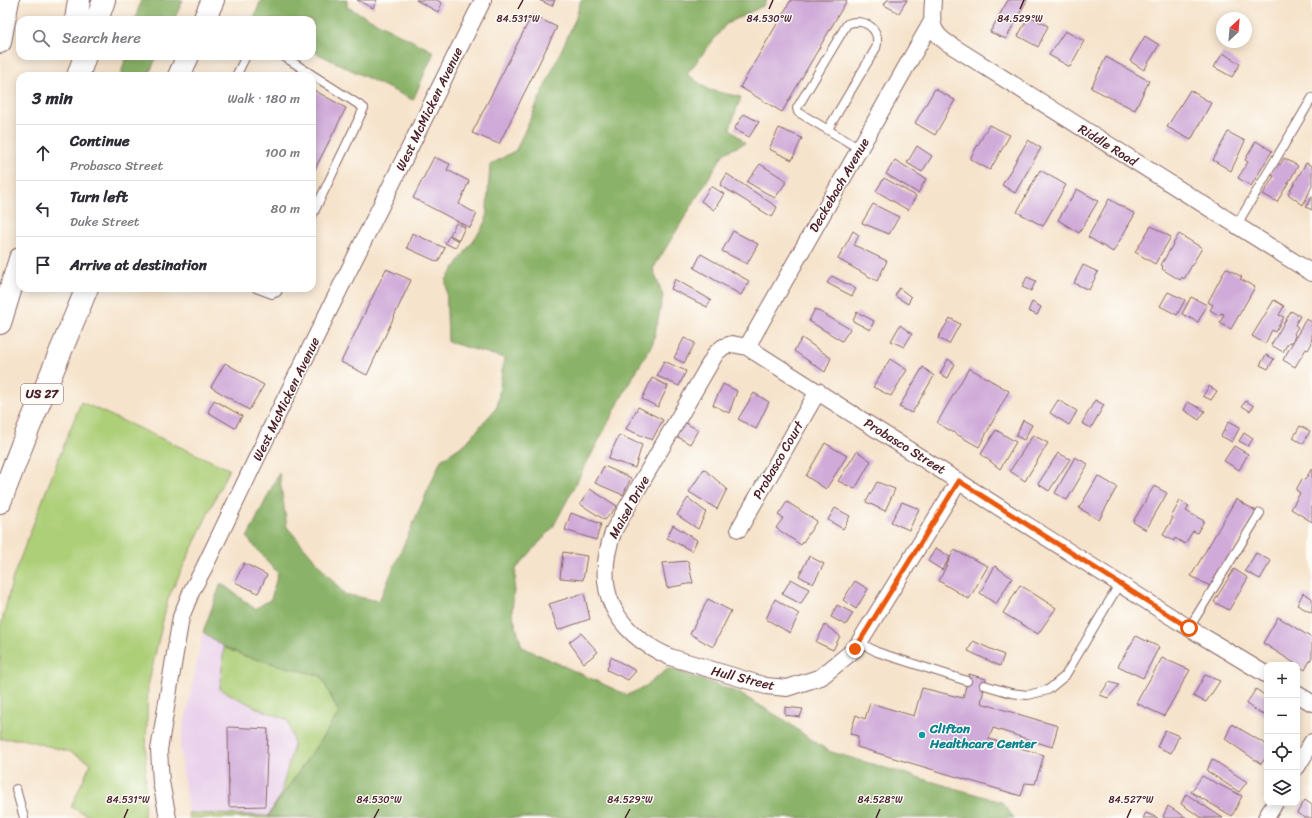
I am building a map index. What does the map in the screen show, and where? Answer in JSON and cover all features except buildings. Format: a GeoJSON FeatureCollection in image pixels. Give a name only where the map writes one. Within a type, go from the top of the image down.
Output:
{"type":"FeatureCollection","features":[{"type":"Feature","properties":{"kind":"main road"},"geometry":{"type":"LineString","coordinates":[[0,42],[8,0]]}},
{"type":"Feature","properties":{"kind":"main road"},"geometry":{"type":"LineString","coordinates":[[77,16],[79,0]]}},
{"type":"Feature","properties":{"kind":"main road"},"geometry":{"type":"LineString","coordinates":[[98,16],[104,0]]}},
{"type":"Feature","properties":{"kind":"main road"},"geometry":{"type":"LineString","coordinates":[[206,16],[213,0]]}},
{"type":"Feature","properties":{"kind":"main road"},"geometry":{"type":"LineString","coordinates":[[67,72],[69,60]]}},
{"type":"Feature","properties":{"kind":"main road"},"geometry":{"type":"LineString","coordinates":[[79,72],[84,60]]}},
{"type":"Feature","properties":{"kind":"main road"},"geometry":{"type":"LineString","coordinates":[[181,72],[186,60]]}},
{"type":"Feature","properties":{"kind":"main road"},"geometry":{"type":"LineString","coordinates":[[0,323],[16,272]]}},
{"type":"Feature","properties":{"kind":"main road","name":"US 27"},"geometry":{"type":"LineString","coordinates":[[0,502],[27,432],[85,292]]}},
{"type":"Feature","properties":{"kind":"street","name":"West McMicken Avenue"},"geometry":{"type":"LineString","coordinates":[[168,818],[161,782],[160,750],[181,617],[192,590],[283,403],[483,0]]}},
{"type":"Feature","properties":{"kind":"street"},"geometry":{"type":"LineString","coordinates":[[931,23],[933,0]]}},
{"type":"Feature","properties":{"kind":"street","name":"Deckebach Avenue"},"geometry":{"type":"LineString","coordinates":[[747,347],[931,23]]}},
{"type":"Feature","properties":{"kind":"street","name":"Riddle Road"},"geometry":{"type":"LineString","coordinates":[[931,23],[937,36],[946,42],[1312,273]]}},
{"type":"Feature","properties":{"kind":"street","name":"Probasco Street"},"geometry":{"type":"LineString","coordinates":[[696,388],[716,353],[723,347],[732,344],[747,347],[1189,628],[1264,673]]}},
{"type":"Feature","properties":{"kind":"street","name":"Maisel Drive"},"geometry":{"type":"LineString","coordinates":[[670,657],[657,652],[634,636],[623,624],[614,610],[608,594],[605,578],[605,562],[608,546],[614,530],[696,388]]}},
{"type":"Feature","properties":{"kind":"street","name":"Probasco Court"},"geometry":{"type":"LineString","coordinates":[[739,529],[818,391]]}},
{"type":"Feature","properties":{"kind":"street","name":"Hull Street"},"geometry":{"type":"LineString","coordinates":[[670,657],[766,686],[787,688],[821,677],[857,646],[959,481]]}},
{"type":"Feature","properties":{"kind":"street"},"geometry":{"type":"LineString","coordinates":[[1300,696],[1312,703]]}},
{"type":"Feature","properties":{"kind":"street"},"geometry":{"type":"LineString","coordinates":[[1300,762],[1312,742]]}},
{"type":"Feature","properties":{"kind":"street"},"geometry":{"type":"LineString","coordinates":[[1266,818],[1273,806]]}},
{"type":"Feature","properties":{"kind":"lane"},"geometry":{"type":"LineString","coordinates":[[828,129],[879,41],[877,34],[861,21],[854,21],[847,24],[797,108],[798,112],[860,149]]}},
{"type":"Feature","properties":{"kind":"lane"},"geometry":{"type":"LineString","coordinates":[[238,72],[244,60]]}},
{"type":"Feature","properties":{"kind":"lane"},"geometry":{"type":"LineString","coordinates":[[290,60],[309,72]]}},
{"type":"Feature","properties":{"kind":"lane"},"geometry":{"type":"LineString","coordinates":[[316,77],[364,108],[316,208]]}},
{"type":"Feature","properties":{"kind":"lane"},"geometry":{"type":"LineString","coordinates":[[1236,226],[1312,98]]}},
{"type":"Feature","properties":{"kind":"lane"},"geometry":{"type":"LineString","coordinates":[[267,292],[272,294],[277,292]]}},
{"type":"Feature","properties":{"kind":"lane"},"geometry":{"type":"LineString","coordinates":[[1189,628],[1260,513]]}},
{"type":"Feature","properties":{"kind":"lane"},"geometry":{"type":"LineString","coordinates":[[984,686],[1011,693],[1028,695],[1048,690],[1065,676],[1120,583]]}},
{"type":"Feature","properties":{"kind":"lane"},"geometry":{"type":"LineString","coordinates":[[857,646],[967,681]]}},
{"type":"Feature","properties":{"kind":"lane"},"geometry":{"type":"LineString","coordinates":[[16,789],[24,818]]}},
{"type":"Feature","properties":{"kind":"shaded area"},"geometry":{"type":"Polygon","coordinates":[[[203,632],[224,647],[221,689],[257,708],[288,720],[294,745],[280,796],[268,817],[188,813],[180,746],[203,632]]]}},
{"type":"Feature","properties":{"kind":"green space"},"geometry":{"type":"Polygon","coordinates":[[[141,0],[183,0],[176,16],[136,16],[141,0]]]}},
{"type":"Feature","properties":{"kind":"green space"},"geometry":{"type":"Polygon","coordinates":[[[261,0],[347,0],[347,7],[434,52],[413,100],[316,53],[316,16],[255,16],[261,0]]]}},
{"type":"Feature","properties":{"kind":"green space"},"geometry":{"type":"Polygon","coordinates":[[[581,0],[767,0],[763,6],[726,24],[687,74],[709,90],[741,97],[730,128],[745,143],[724,153],[653,269],[663,296],[653,343],[627,387],[553,527],[516,569],[512,612],[522,647],[627,695],[643,688],[669,668],[737,692],[786,721],[810,739],[831,752],[1002,802],[1014,818],[268,817],[339,713],[321,676],[244,656],[224,647],[203,632],[221,583],[255,609],[271,599],[278,573],[247,538],[279,473],[287,527],[344,594],[379,601],[441,460],[466,443],[497,407],[504,358],[448,342],[446,280],[486,222],[490,165],[516,150],[575,20],[581,0]]]}},
{"type":"Feature","properties":{"kind":"green space"},"geometry":{"type":"Polygon","coordinates":[[[125,60],[155,60],[150,72],[122,72],[125,60]]]}},
{"type":"Feature","properties":{"kind":"green space"},"geometry":{"type":"Polygon","coordinates":[[[81,402],[229,469],[168,599],[148,686],[144,818],[93,818],[71,807],[91,763],[71,752],[21,739],[0,739],[0,630],[13,577],[81,402]]]}},
{"type":"Feature","properties":{"kind":"green space"},"geometry":{"type":"Polygon","coordinates":[[[224,647],[244,656],[321,676],[339,713],[268,816],[280,796],[294,745],[288,720],[257,708],[220,689],[224,647]]]}},
{"type":"Feature","properties":{"kind":"green space"},"geometry":{"type":"Polygon","coordinates":[[[188,813],[316,816],[319,818],[189,818],[188,813]]]}},
{"type":"Feature","properties":{"kind":"place","name":"Clifton Healthcare Center"},"geometry":{"type":"Point","coordinates":[922,735]}},
{"type":"Feature","properties":{"kind":"route"},"geometry":{"type":"LineString","coordinates":[[855,649],[959,481],[1189,628]]}}]}
